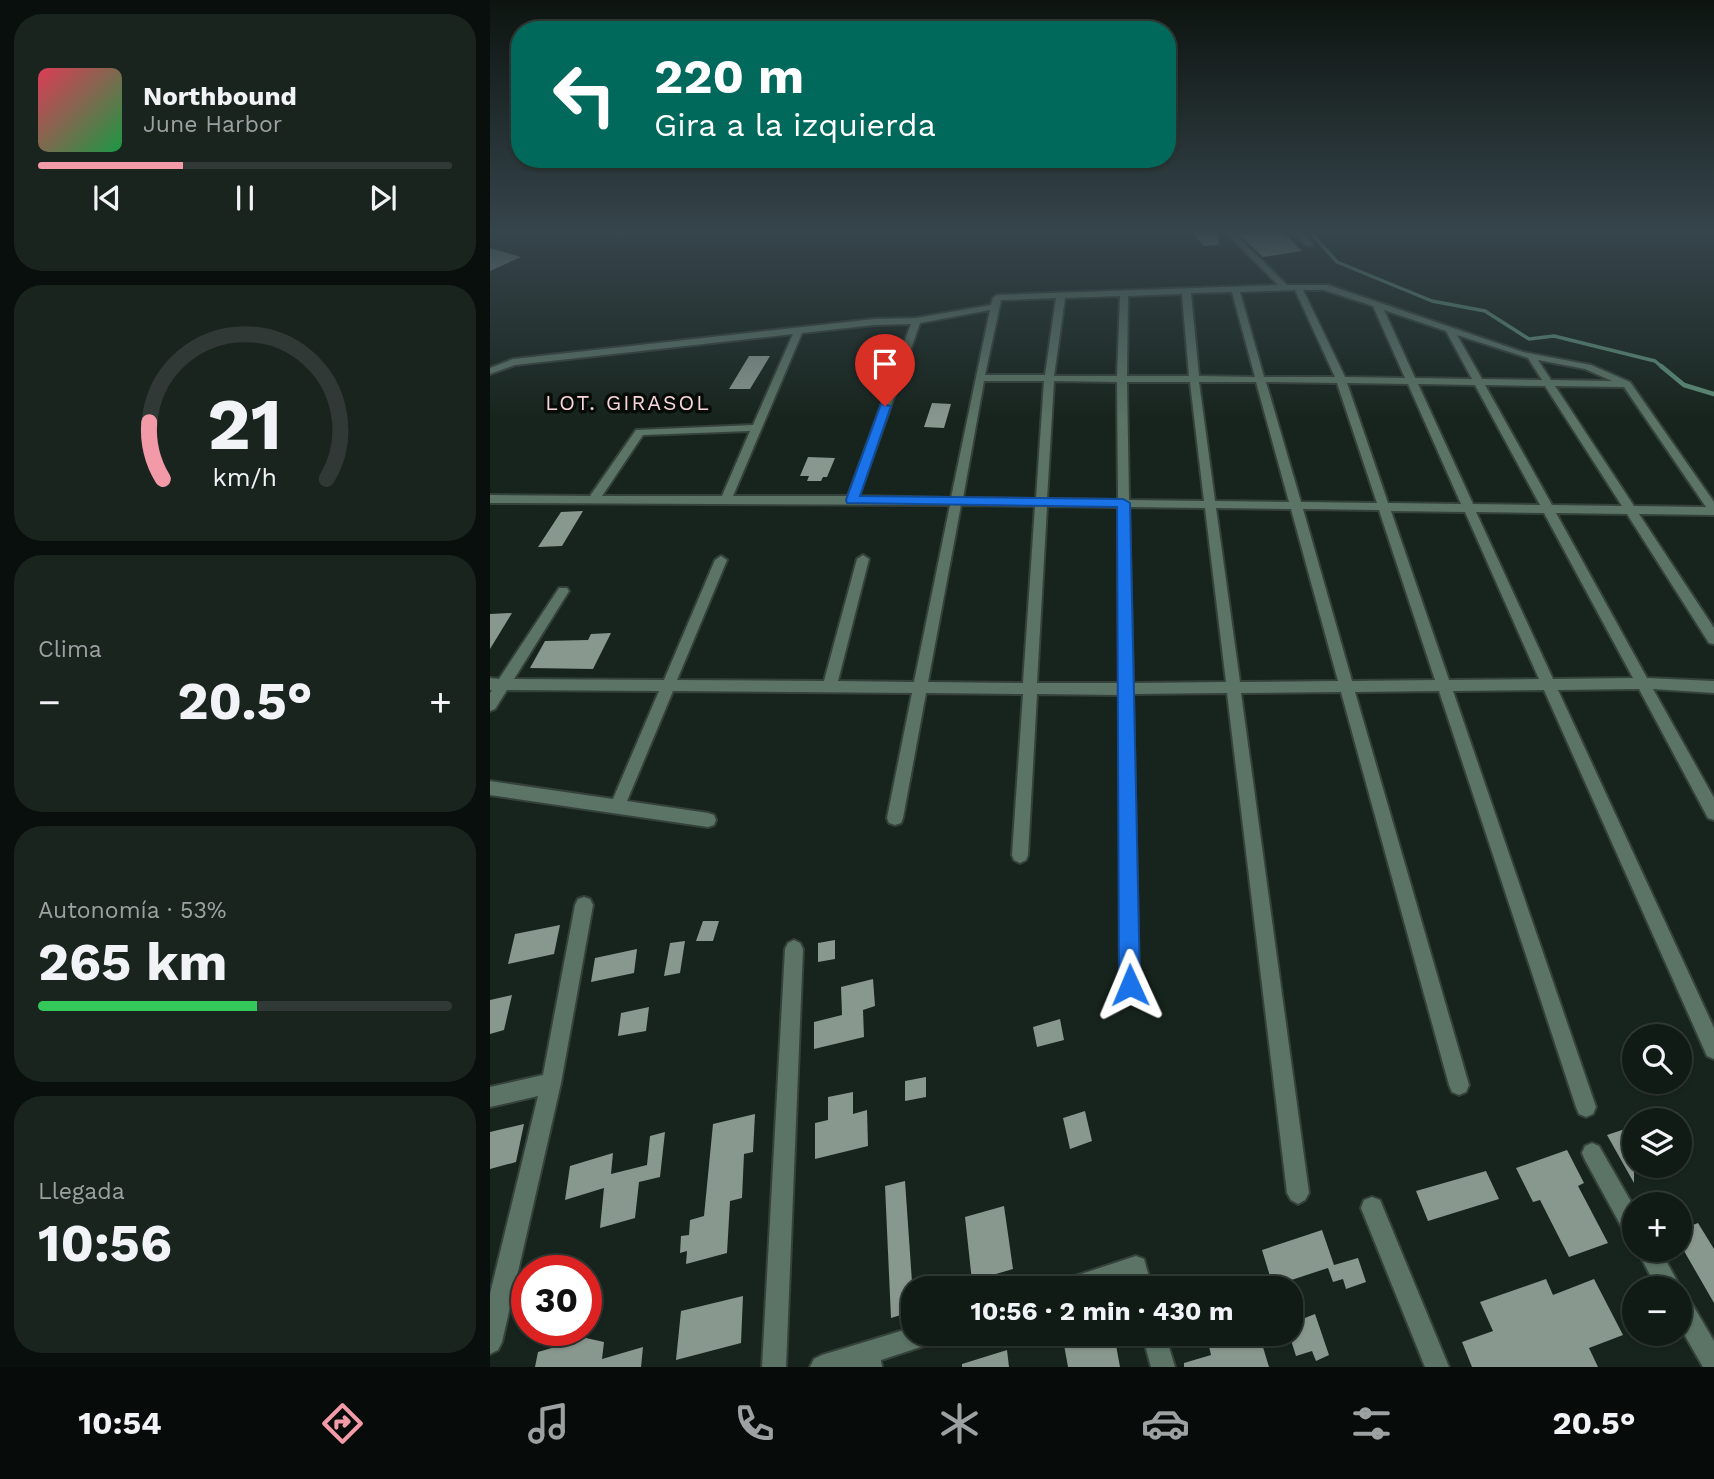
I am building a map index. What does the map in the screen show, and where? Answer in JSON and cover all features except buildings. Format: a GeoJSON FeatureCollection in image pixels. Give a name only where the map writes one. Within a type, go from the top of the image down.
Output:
{"type":"FeatureCollection","features":[{"type":"Feature","properties":{"kind":"street"},"geometry":{"type":"LineString","coordinates":[[895,818],[997,298],[1086,294]]}},
{"type":"Feature","properties":{"kind":"street"},"geometry":{"type":"LineString","coordinates":[[1124,294],[1123,503],[1130,985]]}},
{"type":"Feature","properties":{"kind":"street"},"geometry":{"type":"LineString","coordinates":[[1186,294],[1194,379],[1298,1193]]}},
{"type":"Feature","properties":{"kind":"street"},"geometry":{"type":"LineString","coordinates":[[1236,294],[1459,1085]]}},
{"type":"Feature","properties":{"kind":"street"},"geometry":{"type":"LineString","coordinates":[[1301,294],[1341,380],[1586,1107]]}},
{"type":"Feature","properties":{"kind":"street"},"geometry":{"type":"LineString","coordinates":[[1345,294],[1531,356],[1588,367],[1627,384],[1714,511]]}},
{"type":"Feature","properties":{"kind":"street"},"geometry":{"type":"LineString","coordinates":[[1020,855],[1049,378],[1061,295]]}},
{"type":"Feature","properties":{"kind":"street"},"geometry":{"type":"LineString","coordinates":[[1377,305],[1714,1049]]}},
{"type":"Feature","properties":{"kind":"street"},"geometry":{"type":"LineString","coordinates":[[490,371],[513,362],[799,330],[916,321],[995,307]]}},
{"type":"Feature","properties":{"kind":"street"},"geometry":{"type":"LineString","coordinates":[[852,500],[916,321]]}},
{"type":"Feature","properties":{"kind":"street"},"geometry":{"type":"LineString","coordinates":[[726,500],[799,330]]}},
{"type":"Feature","properties":{"kind":"street"},"geometry":{"type":"LineString","coordinates":[[1450,330],[1714,813]]}},
{"type":"Feature","properties":{"kind":"street"},"geometry":{"type":"LineString","coordinates":[[1531,356],[1714,639]]}},
{"type":"Feature","properties":{"kind":"street"},"geometry":{"type":"LineString","coordinates":[[980,378],[1627,384]]}},
{"type":"Feature","properties":{"kind":"street"},"geometry":{"type":"LineString","coordinates":[[593,500],[640,432],[757,428]]}},
{"type":"Feature","properties":{"kind":"street"},"geometry":{"type":"LineString","coordinates":[[490,499],[958,501],[1714,511]]}},
{"type":"Feature","properties":{"kind":"street"},"geometry":{"type":"LineString","coordinates":[[830,686],[863,559]]}},
{"type":"Feature","properties":{"kind":"street"},"geometry":{"type":"LineString","coordinates":[[617,807],[721,560]]}},
{"type":"Feature","properties":{"kind":"street"},"geometry":{"type":"LineString","coordinates":[[490,705],[496,684],[563,591]]}},
{"type":"Feature","properties":{"kind":"street"},"geometry":{"type":"LineString","coordinates":[[496,684],[1126,689],[1643,684],[1714,687]]}},
{"type":"Feature","properties":{"kind":"street"},"geometry":{"type":"LineString","coordinates":[[490,788],[708,820]]}},
{"type":"Feature","properties":{"kind":"street"},"geometry":{"type":"LineString","coordinates":[[490,1342],[551,1083],[584,905]]}},
{"type":"Feature","properties":{"kind":"street"},"geometry":{"type":"LineString","coordinates":[[774,1367],[794,949]]}},
{"type":"Feature","properties":{"kind":"street"},"geometry":{"type":"LineString","coordinates":[[490,1097],[551,1083]]}},
{"type":"Feature","properties":{"kind":"street"},"geometry":{"type":"LineString","coordinates":[[1592,1153],[1622,1206]]}},
{"type":"Feature","properties":{"kind":"street"},"geometry":{"type":"LineString","coordinates":[[1372,1208],[1437,1367]]}},
{"type":"Feature","properties":{"kind":"street"},"geometry":{"type":"LineString","coordinates":[[1108,1276],[1136,1267],[1138,1276]]}},
{"type":"Feature","properties":{"kind":"street"},"geometry":{"type":"LineString","coordinates":[[1692,1326],[1714,1364]]}},
{"type":"Feature","properties":{"kind":"street"},"geometry":{"type":"LineString","coordinates":[[822,1367],[870,1360],[901,1346]]}},
{"type":"Feature","properties":{"kind":"street"},"geometry":{"type":"LineString","coordinates":[[1157,1346],[1163,1367]]}},
{"type":"Feature","properties":{"kind":"waterway"},"geometry":{"type":"LineString","coordinates":[[1414,294],[1432,301],[1485,311],[1529,339],[1554,336],[1655,361],[1663,368]]}},
{"type":"Feature","properties":{"kind":"waterway"},"geometry":{"type":"LineString","coordinates":[[1661,366],[1684,385],[1714,394]]}},
{"type":"Feature","properties":{"kind":"district","name":"LOT. GIRASOL"},"geometry":{"type":"Point","coordinates":[628,403]}},
{"type":"Feature","properties":{"kind":"route"},"geometry":{"type":"LineString","coordinates":[[885,406],[852,500],[1123,503],[1130,985]]}}]}
